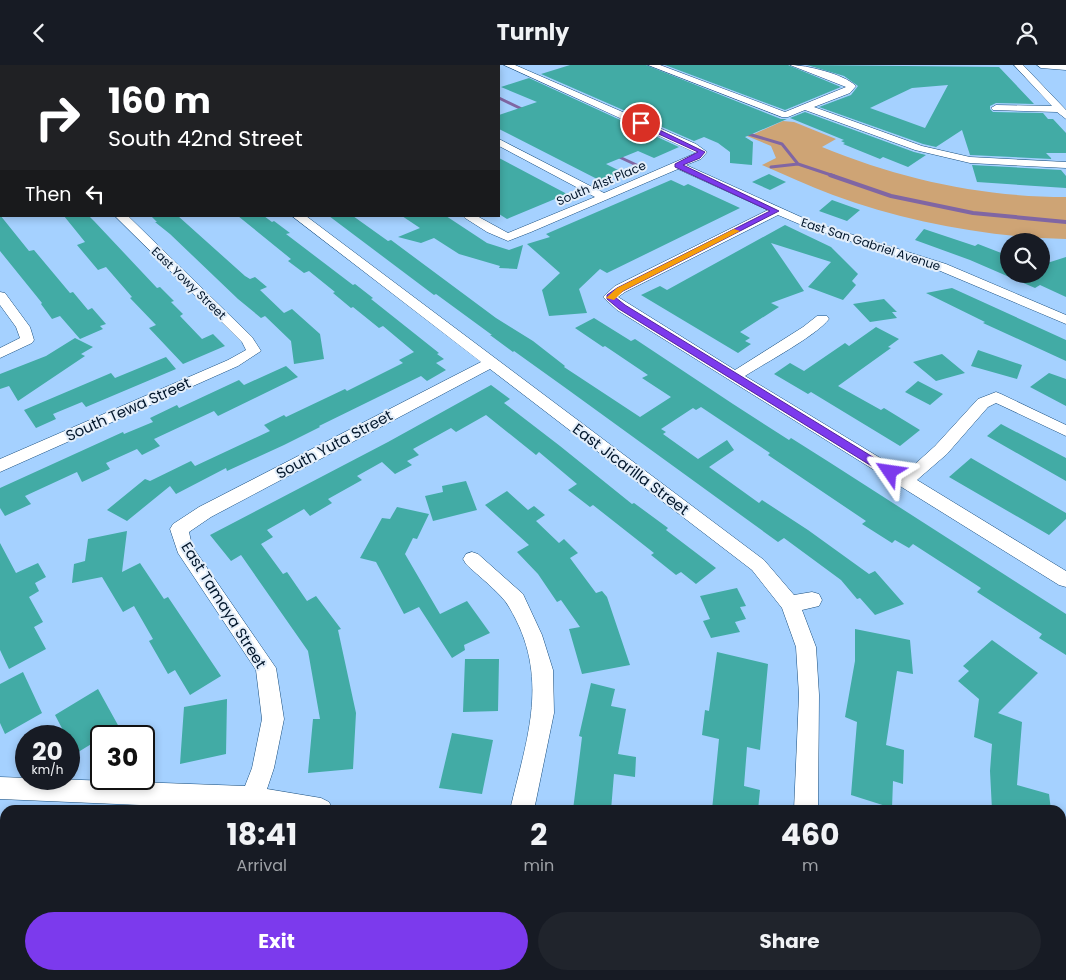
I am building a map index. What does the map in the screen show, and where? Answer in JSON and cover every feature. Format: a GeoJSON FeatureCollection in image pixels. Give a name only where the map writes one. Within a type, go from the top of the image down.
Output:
{"type":"FeatureCollection","features":[{"type":"Feature","properties":{"kind":"street","name":"South 41st Place"},"geometry":{"type":"LineString","coordinates":[[472,217],[508,237],[698,157],[702,152],[508,65]]}},
{"type":"Feature","properties":{"kind":"street"},"geometry":{"type":"LineString","coordinates":[[652,65],[785,115],[847,91],[852,86],[794,65]]}},
{"type":"Feature","properties":{"kind":"street"},"geometry":{"type":"LineString","coordinates":[[1018,65],[1063,113]]}},
{"type":"Feature","properties":{"kind":"street"},"geometry":{"type":"LineString","coordinates":[[1041,65],[1066,67]]}},
{"type":"Feature","properties":{"kind":"street"},"geometry":{"type":"LineString","coordinates":[[807,108],[919,149],[970,160],[1066,165]]}},
{"type":"Feature","properties":{"kind":"street"},"geometry":{"type":"LineString","coordinates":[[996,108],[1063,113]]}},
{"type":"Feature","properties":{"kind":"street"},"geometry":{"type":"LineString","coordinates":[[500,143],[604,197]]}},
{"type":"Feature","properties":{"kind":"street","name":"East San Gabriel Avenue"},"geometry":{"type":"LineString","coordinates":[[677,165],[808,224],[942,267],[1066,320]]}},
{"type":"Feature","properties":{"kind":"street"},"geometry":{"type":"LineString","coordinates":[[776,211],[620,289],[610,297],[622,307],[1066,580]]}},
{"type":"Feature","properties":{"kind":"street","name":"East Yowy Street"},"geometry":{"type":"LineString","coordinates":[[122,217],[247,340],[254,351]]}},
{"type":"Feature","properties":{"kind":"street","name":"East Jicarilla Street"},"geometry":{"type":"LineString","coordinates":[[299,217],[758,565],[790,604],[806,647],[809,695],[806,805]]}},
{"type":"Feature","properties":{"kind":"street"},"geometry":{"type":"LineString","coordinates":[[0,296],[23,327],[27,340],[0,354]]}},
{"type":"Feature","properties":{"kind":"street"},"geometry":{"type":"LineString","coordinates":[[735,376],[808,330],[822,319]]}},
{"type":"Feature","properties":{"kind":"street","name":"South Tewa Street"},"geometry":{"type":"LineString","coordinates":[[0,466],[232,363],[254,351]]}},
{"type":"Feature","properties":{"kind":"street","name":"South Yuta Street"},"geometry":{"type":"LineString","coordinates":[[179,529],[205,512],[491,363]]}},
{"type":"Feature","properties":{"kind":"street"},"geometry":{"type":"LineString","coordinates":[[905,482],[941,449],[982,403],[996,397],[1066,431]]}},
{"type":"Feature","properties":{"kind":"street","name":"East Tamaya Street"},"geometry":{"type":"LineString","coordinates":[[179,529],[184,548],[266,668],[273,719],[263,768],[252,798]]}},
{"type":"Feature","properties":{"kind":"street"},"geometry":{"type":"LineString","coordinates":[[472,559],[516,600],[532,635],[544,670],[543,713],[523,805]]}},
{"type":"Feature","properties":{"kind":"street"},"geometry":{"type":"LineString","coordinates":[[790,604],[812,600]]}},
{"type":"Feature","properties":{"kind":"street"},"geometry":{"type":"LineString","coordinates":[[0,788],[252,798],[292,805]]}},
{"type":"Feature","properties":{"kind":"shaded area"},"geometry":{"type":"Polygon","coordinates":[[[582,65],[754,134],[783,121],[794,122],[836,139],[822,147],[911,177],[972,190],[1003,194],[1066,197],[1066,239],[1050,238],[1050,233],[1000,234],[977,231],[918,220],[861,205],[762,165],[776,158],[771,146],[657,99],[582,65]]]}},
{"type":"Feature","properties":{"kind":"building"},"geometry":{"type":"Polygon","coordinates":[[[570,65],[646,65],[781,119],[787,119],[745,137],[753,142],[752,165],[730,163],[730,152],[718,143],[704,137],[694,141],[541,74],[570,65]]]}},
{"type":"Feature","properties":{"kind":"building"},"geometry":{"type":"Polygon","coordinates":[[[665,65],[788,65],[841,87],[785,110],[665,65]]]}},
{"type":"Feature","properties":{"kind":"building"},"geometry":{"type":"Polygon","coordinates":[[[807,65],[999,67],[1034,104],[996,103],[990,106],[990,109],[993,112],[1043,113],[1048,119],[1053,119],[1066,133],[1066,153],[1046,153],[1052,159],[970,155],[962,130],[936,147],[819,107],[851,95],[858,86],[844,76],[807,65]],[[948,85],[912,88],[870,108],[925,128],[948,85]]]}},
{"type":"Feature","properties":{"kind":"building"},"geometry":{"type":"Polygon","coordinates":[[[529,78],[679,147],[654,158],[638,151],[606,164],[622,172],[601,181],[500,130],[500,115],[537,102],[501,87],[529,78]]]}},
{"type":"Feature","properties":{"kind":"building"},"geometry":{"type":"Polygon","coordinates":[[[805,112],[926,155],[908,167],[883,157],[880,159],[843,144],[845,143],[841,141],[844,140],[790,118],[805,112]]]}},
{"type":"Feature","properties":{"kind":"building"},"geometry":{"type":"Polygon","coordinates":[[[500,159],[567,194],[507,219],[500,215],[500,159]]]}},
{"type":"Feature","properties":{"kind":"building"},"geometry":{"type":"Polygon","coordinates":[[[972,165],[1061,170],[1066,176],[1066,188],[977,182],[972,165]]]}},
{"type":"Feature","properties":{"kind":"building"},"geometry":{"type":"Polygon","coordinates":[[[769,174],[786,182],[770,190],[752,182],[769,174]]]}},
{"type":"Feature","properties":{"kind":"building"},"geometry":{"type":"Polygon","coordinates":[[[671,180],[684,186],[688,184],[740,208],[607,273],[600,269],[579,289],[587,313],[549,316],[542,290],[560,273],[527,244],[550,237],[546,234],[671,180]]]}},
{"type":"Feature","properties":{"kind":"building"},"geometry":{"type":"Polygon","coordinates":[[[832,200],[860,210],[847,221],[819,211],[832,200]]]}},
{"type":"Feature","properties":{"kind":"building"},"geometry":{"type":"Polygon","coordinates":[[[0,217],[2,217],[29,251],[34,250],[70,293],[73,292],[88,310],[92,308],[106,324],[100,326],[103,329],[80,339],[60,316],[52,319],[42,303],[0,251],[0,217]]]}},
{"type":"Feature","properties":{"kind":"building"},"geometry":{"type":"Polygon","coordinates":[[[65,217],[90,217],[157,288],[160,287],[174,301],[171,302],[183,314],[180,316],[202,339],[213,334],[225,346],[183,364],[149,328],[156,325],[130,298],[132,297],[106,267],[98,270],[77,245],[85,242],[65,217]]]}},
{"type":"Feature","properties":{"kind":"building"},"geometry":{"type":"Polygon","coordinates":[[[152,217],[179,217],[245,276],[250,279],[255,277],[267,287],[260,290],[284,313],[292,309],[320,334],[324,359],[294,364],[291,341],[265,316],[261,318],[238,299],[155,222],[157,222],[152,217]]]}},
{"type":"Feature","properties":{"kind":"building"},"geometry":{"type":"Polygon","coordinates":[[[239,217],[265,217],[272,222],[274,221],[290,233],[286,234],[373,298],[371,299],[439,353],[437,354],[444,359],[436,363],[446,370],[427,381],[421,376],[284,445],[227,471],[226,468],[176,494],[170,486],[127,521],[107,510],[145,479],[150,481],[191,461],[195,466],[270,431],[264,425],[284,415],[286,417],[345,389],[347,391],[403,363],[399,360],[414,352],[383,326],[379,328],[353,307],[351,308],[309,271],[304,273],[288,261],[291,259],[239,217]]]}},
{"type":"Feature","properties":{"kind":"building"},"geometry":{"type":"Polygon","coordinates":[[[330,217],[354,217],[388,241],[391,240],[496,318],[533,341],[564,367],[640,417],[671,397],[642,378],[648,375],[575,328],[594,318],[631,341],[635,339],[789,440],[791,438],[1066,614],[1066,655],[1039,638],[1042,634],[977,592],[981,588],[913,544],[909,548],[895,540],[892,543],[862,524],[866,521],[701,407],[696,410],[693,408],[661,429],[666,432],[663,434],[698,459],[727,440],[734,450],[709,467],[759,503],[762,500],[808,530],[869,574],[875,571],[904,604],[875,615],[860,598],[857,599],[841,580],[784,538],[778,542],[513,352],[436,294],[434,295],[330,217]]]}},
{"type":"Feature","properties":{"kind":"building"},"geometry":{"type":"Polygon","coordinates":[[[404,217],[448,217],[487,243],[509,250],[523,245],[517,269],[499,268],[500,266],[459,254],[434,238],[421,243],[398,237],[420,228],[404,217]]]}},
{"type":"Feature","properties":{"kind":"building"},"geometry":{"type":"Polygon","coordinates":[[[785,225],[831,247],[858,274],[852,281],[856,285],[843,300],[808,287],[831,262],[771,243],[804,291],[771,303],[779,307],[740,332],[750,338],[745,341],[751,344],[738,353],[641,295],[660,286],[667,290],[785,225]]]}},
{"type":"Feature","properties":{"kind":"building"},"geometry":{"type":"Polygon","coordinates":[[[924,229],[975,246],[978,244],[1000,253],[1000,273],[970,260],[915,240],[924,229]]]}},
{"type":"Feature","properties":{"kind":"building"},"geometry":{"type":"Polygon","coordinates":[[[1066,257],[1066,297],[1040,285],[1035,288],[1023,283],[1050,283],[1050,262],[1066,257]]]}},
{"type":"Feature","properties":{"kind":"building"},"geometry":{"type":"Polygon","coordinates":[[[952,288],[1066,340],[1066,361],[983,323],[985,322],[926,293],[952,288]]]}},
{"type":"Feature","properties":{"kind":"building"},"geometry":{"type":"Polygon","coordinates":[[[884,299],[897,312],[892,312],[897,318],[870,322],[853,304],[884,299]]]}},
{"type":"Feature","properties":{"kind":"building"},"geometry":{"type":"Polygon","coordinates":[[[876,327],[899,339],[888,347],[891,348],[838,386],[881,410],[884,408],[920,430],[900,446],[811,392],[808,394],[774,374],[790,363],[804,371],[845,343],[849,346],[876,327]]]}},
{"type":"Feature","properties":{"kind":"building"},"geometry":{"type":"Polygon","coordinates":[[[75,338],[93,347],[81,354],[85,356],[18,401],[9,386],[0,389],[0,374],[46,356],[75,338]]]}},
{"type":"Feature","properties":{"kind":"building"},"geometry":{"type":"Polygon","coordinates":[[[978,350],[1022,365],[1017,379],[971,366],[978,350]]]}},
{"type":"Feature","properties":{"kind":"building"},"geometry":{"type":"Polygon","coordinates":[[[942,354],[965,373],[936,381],[913,362],[942,354]]]}},
{"type":"Feature","properties":{"kind":"building"},"geometry":{"type":"Polygon","coordinates":[[[166,357],[176,369],[86,407],[82,402],[53,414],[56,419],[36,428],[24,410],[111,373],[115,378],[166,357]]]}},
{"type":"Feature","properties":{"kind":"building"},"geometry":{"type":"Polygon","coordinates":[[[286,366],[298,377],[218,416],[214,411],[154,439],[160,446],[142,455],[137,449],[106,463],[110,469],[82,482],[77,472],[25,496],[31,504],[5,516],[0,508],[0,488],[123,432],[124,434],[153,422],[150,418],[177,405],[179,408],[239,380],[244,385],[286,366]]]}},
{"type":"Feature","properties":{"kind":"building"},"geometry":{"type":"Polygon","coordinates":[[[1049,373],[1066,379],[1066,406],[1030,387],[1049,373]]]}},
{"type":"Feature","properties":{"kind":"building"},"geometry":{"type":"Polygon","coordinates":[[[918,381],[943,394],[930,405],[905,392],[918,381]]]}},
{"type":"Feature","properties":{"kind":"building"},"geometry":{"type":"Polygon","coordinates":[[[491,385],[510,399],[504,403],[632,504],[634,503],[668,528],[666,530],[716,568],[696,584],[681,572],[676,575],[651,555],[654,553],[593,505],[590,507],[568,490],[577,484],[539,452],[536,455],[486,415],[456,432],[451,428],[413,449],[419,455],[407,461],[412,465],[395,474],[382,462],[357,476],[362,480],[328,499],[332,503],[310,516],[304,509],[267,530],[273,537],[261,544],[283,574],[287,572],[307,601],[316,596],[341,629],[338,630],[356,713],[353,769],[308,773],[313,719],[320,719],[308,651],[241,555],[231,561],[210,535],[388,442],[491,385]]]}},
{"type":"Feature","properties":{"kind":"building"},"geometry":{"type":"Polygon","coordinates":[[[1001,424],[1066,458],[1066,481],[987,436],[1001,424]]]}},
{"type":"Feature","properties":{"kind":"building"},"geometry":{"type":"Polygon","coordinates":[[[971,458],[1066,513],[1066,519],[1049,535],[949,477],[971,458]]]}},
{"type":"Feature","properties":{"kind":"building"},"geometry":{"type":"Polygon","coordinates":[[[466,481],[477,510],[433,521],[425,496],[443,492],[442,486],[466,481]]]}},
{"type":"Feature","properties":{"kind":"building"},"geometry":{"type":"Polygon","coordinates":[[[507,491],[528,510],[534,506],[545,515],[536,521],[559,543],[564,539],[578,553],[570,558],[596,593],[602,591],[607,597],[630,665],[582,674],[569,629],[580,627],[561,600],[557,602],[538,574],[517,552],[529,545],[485,505],[507,491]]]}},
{"type":"Feature","properties":{"kind":"building"},"geometry":{"type":"Polygon","coordinates":[[[397,507],[429,514],[417,539],[413,538],[405,554],[440,614],[467,601],[490,633],[464,645],[465,650],[452,658],[419,607],[404,614],[376,562],[360,558],[382,518],[390,519],[397,507]]]}},
{"type":"Feature","properties":{"kind":"building"},"geometry":{"type":"Polygon","coordinates":[[[127,531],[122,572],[140,563],[164,599],[168,597],[221,676],[190,695],[175,670],[168,674],[149,641],[153,639],[134,606],[123,612],[102,577],[72,583],[74,564],[85,561],[88,539],[127,531]]]}},
{"type":"Feature","properties":{"kind":"building"},"geometry":{"type":"Polygon","coordinates":[[[0,543],[16,573],[38,563],[46,577],[35,583],[39,591],[29,597],[43,622],[34,627],[46,649],[9,669],[0,650],[0,543]]]}},
{"type":"Feature","properties":{"kind":"building"},"geometry":{"type":"Polygon","coordinates":[[[737,588],[746,606],[740,607],[746,619],[735,622],[740,632],[711,638],[703,621],[710,619],[700,596],[737,588]]]}},
{"type":"Feature","properties":{"kind":"building"},"geometry":{"type":"Polygon","coordinates":[[[855,629],[910,640],[913,674],[897,671],[886,745],[904,750],[903,784],[893,781],[892,805],[883,805],[851,795],[857,722],[845,717],[855,661],[855,629]]]}},
{"type":"Feature","properties":{"kind":"building"},"geometry":{"type":"Polygon","coordinates":[[[992,640],[1038,673],[998,713],[1022,722],[1017,785],[1049,794],[1050,805],[992,805],[990,771],[992,744],[974,737],[979,699],[958,681],[969,671],[963,666],[992,640]]]}},
{"type":"Feature","properties":{"kind":"building"},"geometry":{"type":"Polygon","coordinates":[[[717,652],[768,664],[760,750],[747,747],[744,786],[760,790],[758,805],[712,805],[719,739],[702,735],[705,710],[709,711],[717,652]]]}},
{"type":"Feature","properties":{"kind":"building"},"geometry":{"type":"Polygon","coordinates":[[[465,659],[499,659],[498,711],[463,712],[465,659]]]}},
{"type":"Feature","properties":{"kind":"building"},"geometry":{"type":"Polygon","coordinates":[[[23,672],[42,713],[21,725],[15,725],[15,728],[5,734],[0,723],[0,684],[23,672]]]}},
{"type":"Feature","properties":{"kind":"building"},"geometry":{"type":"Polygon","coordinates":[[[591,683],[615,689],[611,706],[626,709],[618,754],[636,757],[635,777],[614,774],[611,805],[574,805],[582,737],[579,736],[591,683]]]}},
{"type":"Feature","properties":{"kind":"building"},"geometry":{"type":"Polygon","coordinates":[[[98,689],[118,725],[90,725],[90,745],[80,751],[80,725],[60,725],[55,715],[98,689]]]}},
{"type":"Feature","properties":{"kind":"building"},"geometry":{"type":"Polygon","coordinates":[[[227,699],[226,754],[180,764],[184,707],[227,699]]]}},
{"type":"Feature","properties":{"kind":"building"},"geometry":{"type":"Polygon","coordinates":[[[452,733],[493,740],[482,794],[439,788],[452,733]]]}},
{"type":"Feature","properties":{"kind":"waterway"},"geometry":{"type":"LineString","coordinates":[[500,98],[526,111]]}},
{"type":"Feature","properties":{"kind":"waterway"},"geometry":{"type":"LineString","coordinates":[[745,133],[782,144],[798,164]]}},
{"type":"Feature","properties":{"kind":"waterway"},"geometry":{"type":"LineString","coordinates":[[615,155],[643,168]]}},
{"type":"Feature","properties":{"kind":"waterway"},"geometry":{"type":"LineString","coordinates":[[771,167],[798,164]]}},
{"type":"Feature","properties":{"kind":"waterway"},"geometry":{"type":"LineString","coordinates":[[798,164],[834,176]]}},
{"type":"Feature","properties":{"kind":"waterway"},"geometry":{"type":"LineString","coordinates":[[830,175],[891,196],[973,213],[1066,222]]}},
{"type":"Feature","properties":{"kind":"slow traffic"},"geometry":{"type":"LineString","coordinates":[[611,298],[620,289],[736,231]]}},
{"type":"Feature","properties":{"kind":"route"},"geometry":{"type":"LineString","coordinates":[[641,123],[702,152],[698,157],[677,165],[776,211],[620,289],[610,297],[622,307],[890,472]]}}]}
